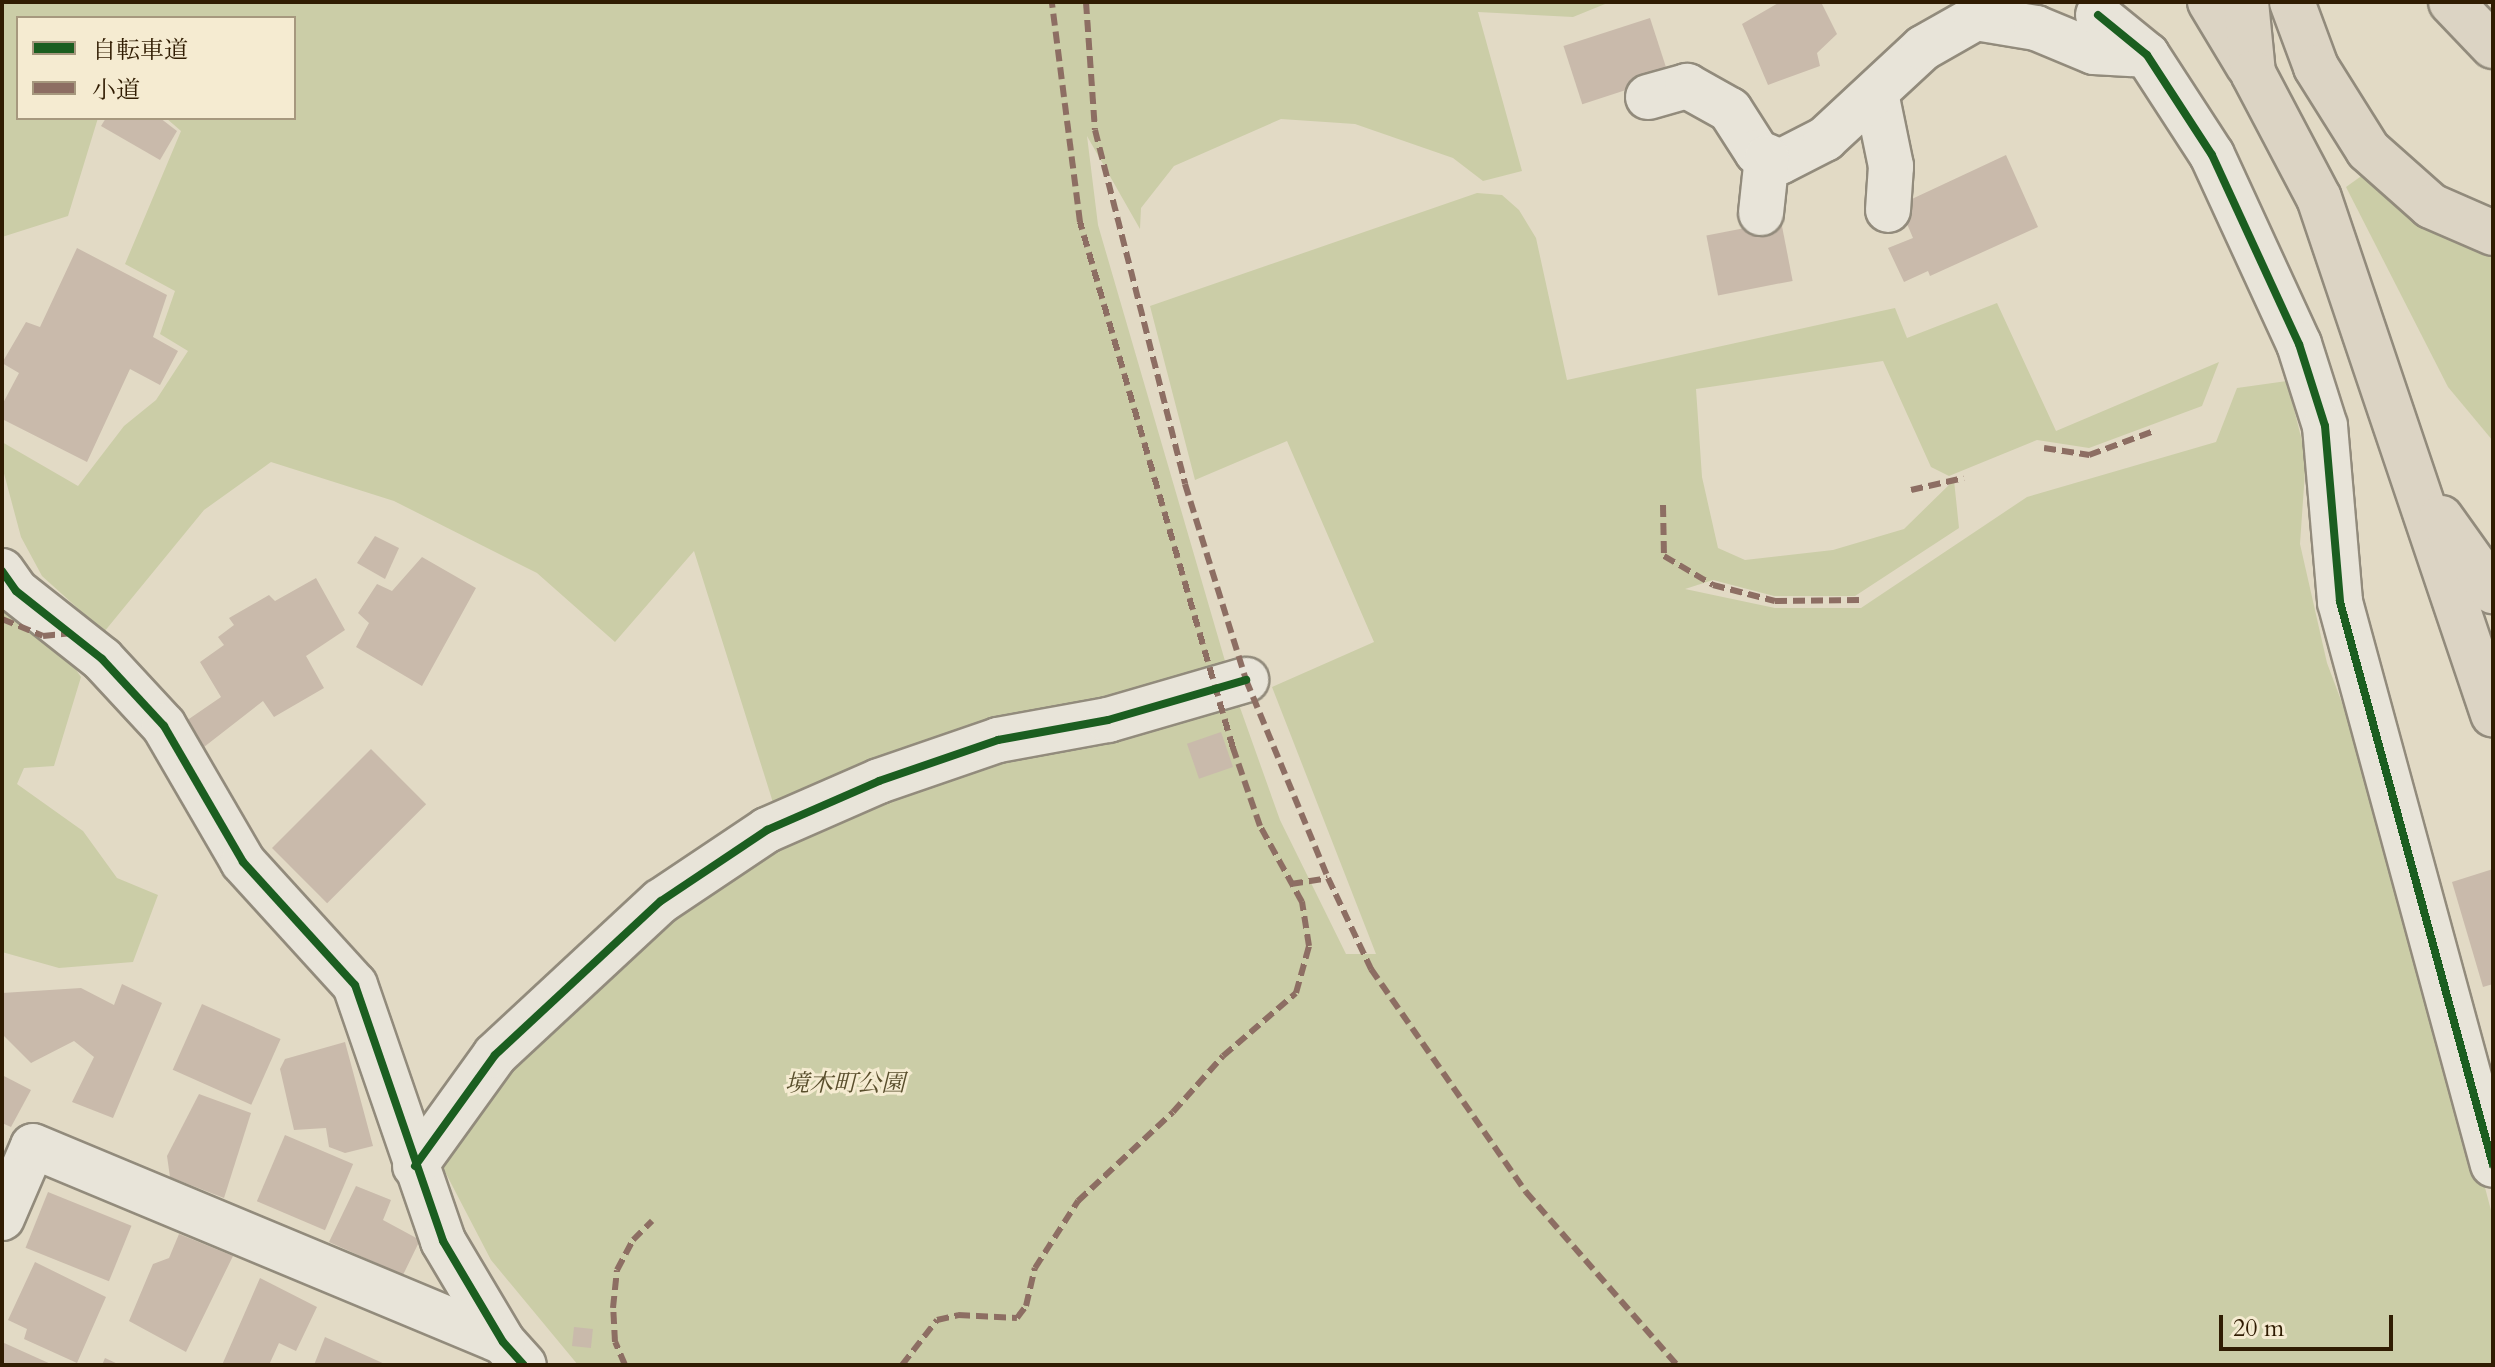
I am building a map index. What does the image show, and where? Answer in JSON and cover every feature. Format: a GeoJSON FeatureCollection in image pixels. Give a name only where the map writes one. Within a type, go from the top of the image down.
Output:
{"type":"FeatureCollection","features":[{"type":"Feature","properties":{"kind":"main road"},"geometry":{"type":"LineString","coordinates":[[2210,2],[2253,73],[2319,198],[2493,714]]}},
{"type":"Feature","properties":{"kind":"main road"},"geometry":{"type":"LineString","coordinates":[[2246,2],[2253,73]]}},
{"type":"Feature","properties":{"kind":"main road"},"geometry":{"type":"LineString","coordinates":[[2292,2],[2316,67],[2368,150],[2431,206],[2493,233]]}},
{"type":"Feature","properties":{"kind":"main road"},"geometry":{"type":"LineString","coordinates":[[2451,2],[2493,46]]}},
{"type":"Feature","properties":{"kind":"main road"},"geometry":{"type":"LineString","coordinates":[[2414,479],[2493,591]]}},
{"type":"Feature","properties":{"kind":"street"},"geometry":{"type":"LineString","coordinates":[[2098,15],[2147,55],[2212,155],[2299,344],[2325,426],[2340,602],[2493,1165]]}},
{"type":"Feature","properties":{"kind":"street"},"geometry":{"type":"LineString","coordinates":[[1648,97],[1687,86],[1730,110],[1757,152],[1780,162],[1825,139],[1923,48],[1976,18],[2036,28],[2094,52],[2147,55]]}},
{"type":"Feature","properties":{"kind":"street"},"geometry":{"type":"LineString","coordinates":[[1876,93],[1891,166],[1888,210]]}},
{"type":"Feature","properties":{"kind":"street"},"geometry":{"type":"LineString","coordinates":[[1761,213],[1767,157]]}},
{"type":"Feature","properties":{"kind":"street"},"geometry":{"type":"LineString","coordinates":[[2,571],[16,591],[102,659],[164,726],[243,862],[355,985],[443,1241],[514,1353]]}},
{"type":"Feature","properties":{"kind":"street"},"geometry":{"type":"LineString","coordinates":[[415,1166],[435,1132],[506,1044],[661,901],[767,830],[879,781],[998,740],[1108,720],[1246,680]]}},
{"type":"Feature","properties":{"kind":"street"},"geometry":{"type":"LineString","coordinates":[[2,1218],[33,1146],[514,1353]]}},
{"type":"Feature","properties":{"kind":"green space","name":"境木町公園"},"geometry":{"type":"Polygon","coordinates":[[[2,2],[1610,2],[1573,17],[1478,12],[1522,171],[1483,181],[1453,158],[1355,124],[1281,119],[1174,166],[1141,208],[1140,229],[1087,136],[1098,225],[1232,685],[1280,820],[1346,954],[1376,954],[1272,687],[1374,642],[1287,441],[1195,480],[1150,306],[1477,193],[1502,195],[1519,210],[1536,238],[1567,380],[1895,308],[1907,338],[1997,303],[2056,431],[2219,362],[2202,406],[2089,448],[2037,440],[1949,476],[1931,467],[1883,361],[1696,389],[1702,477],[1718,548],[1745,560],[1833,550],[1904,529],[1954,480],[1959,528],[1855,596],[1774,596],[1713,580],[1685,589],[1775,608],[1861,608],[2027,497],[2216,442],[2237,388],[2287,381],[2306,457],[2300,544],[2327,663],[2395,844],[2493,1218],[2493,1365],[578,1365],[491,1260],[429,1141],[428,1116],[775,809],[694,551],[615,642],[537,573],[394,501],[271,462],[204,510],[104,632],[42,576],[21,537],[2,466],[2,442],[78,486],[124,426],[156,400],[188,351],[160,334],[175,291],[125,264],[181,131],[168,120],[296,120],[296,16],[16,16],[16,120],[97,120],[68,216],[2,237],[2,2]]]}},
{"type":"Feature","properties":{"kind":"green space"},"geometry":{"type":"Polygon","coordinates":[[[2367,172],[2493,252],[2493,441],[2448,387],[2346,187],[2367,172]]]}},
{"type":"Feature","properties":{"kind":"green space"},"geometry":{"type":"Polygon","coordinates":[[[2,594],[61,648],[81,677],[54,766],[24,768],[17,784],[83,831],[117,878],[158,895],[133,962],[59,968],[2,952],[2,594]]]}},
{"type":"Feature","properties":{"kind":"building"},"geometry":{"type":"Polygon","coordinates":[[[1780,2],[1821,2],[1837,34],[1817,53],[1820,66],[1768,85],[1742,24],[1780,2]]]}},
{"type":"Feature","properties":{"kind":"building"},"geometry":{"type":"Polygon","coordinates":[[[1650,18],[1669,76],[1582,104],[1563,46],[1650,18]]]}},
{"type":"Feature","properties":{"kind":"building"},"geometry":{"type":"Polygon","coordinates":[[[105,120],[163,120],[177,131],[160,160],[101,126],[105,120]]]}},
{"type":"Feature","properties":{"kind":"building"},"geometry":{"type":"Polygon","coordinates":[[[2006,155],[2038,227],[1930,276],[1928,271],[1904,282],[1888,248],[1913,238],[1899,205],[2006,155]]]}},
{"type":"Feature","properties":{"kind":"building"},"geometry":{"type":"Polygon","coordinates":[[[1781,221],[1793,281],[1718,295],[1706,236],[1781,221]]]}},
{"type":"Feature","properties":{"kind":"building"},"geometry":{"type":"Polygon","coordinates":[[[77,248],[167,295],[153,337],[178,351],[160,385],[130,369],[87,462],[2,419],[2,405],[19,373],[2,363],[26,322],[40,327],[77,248]]]}},
{"type":"Feature","properties":{"kind":"building"},"geometry":{"type":"Polygon","coordinates":[[[375,536],[399,548],[385,579],[357,563],[375,536]]]}},
{"type":"Feature","properties":{"kind":"building"},"geometry":{"type":"Polygon","coordinates":[[[422,557],[476,588],[422,686],[356,647],[369,623],[358,613],[377,584],[392,591],[422,557]]]}},
{"type":"Feature","properties":{"kind":"building"},"geometry":{"type":"Polygon","coordinates":[[[316,578],[345,630],[306,656],[324,688],[274,717],[263,701],[204,747],[186,721],[221,697],[200,662],[224,645],[218,637],[234,625],[229,618],[269,595],[275,601],[316,578]]]}},
{"type":"Feature","properties":{"kind":"building"},"geometry":{"type":"Polygon","coordinates":[[[1221,732],[1233,767],[1199,779],[1187,744],[1221,732]]]}},
{"type":"Feature","properties":{"kind":"building"},"geometry":{"type":"Polygon","coordinates":[[[371,749],[426,804],[327,903],[272,848],[371,749]]]}},
{"type":"Feature","properties":{"kind":"building"},"geometry":{"type":"Polygon","coordinates":[[[2493,869],[2493,984],[2483,987],[2452,882],[2493,869]]]}},
{"type":"Feature","properties":{"kind":"building"},"geometry":{"type":"Polygon","coordinates":[[[122,984],[162,1003],[113,1118],[72,1102],[94,1057],[74,1041],[31,1063],[2,1034],[2,993],[81,988],[114,1005],[122,984]]]}},
{"type":"Feature","properties":{"kind":"building"},"geometry":{"type":"Polygon","coordinates":[[[202,1004],[281,1039],[251,1105],[173,1070],[202,1004]]]}},
{"type":"Feature","properties":{"kind":"building"},"geometry":{"type":"Polygon","coordinates":[[[345,1042],[373,1146],[345,1153],[329,1147],[326,1128],[294,1130],[280,1069],[285,1059],[345,1042]]]}},
{"type":"Feature","properties":{"kind":"building"},"geometry":{"type":"Polygon","coordinates":[[[2,1075],[31,1090],[11,1127],[2,1123],[2,1075]]]}},
{"type":"Feature","properties":{"kind":"building"},"geometry":{"type":"Polygon","coordinates":[[[199,1094],[251,1113],[224,1198],[170,1177],[167,1156],[199,1094]]]}},
{"type":"Feature","properties":{"kind":"building"},"geometry":{"type":"Polygon","coordinates":[[[285,1135],[353,1164],[325,1230],[257,1201],[285,1135]]]}},
{"type":"Feature","properties":{"kind":"building"},"geometry":{"type":"Polygon","coordinates":[[[356,1186],[391,1200],[383,1220],[420,1240],[403,1275],[329,1242],[356,1186]]]}},
{"type":"Feature","properties":{"kind":"building"},"geometry":{"type":"Polygon","coordinates":[[[48,1192],[131,1226],[109,1281],[26,1248],[48,1192]]]}},
{"type":"Feature","properties":{"kind":"building"},"geometry":{"type":"Polygon","coordinates":[[[179,1234],[233,1256],[186,1352],[129,1321],[153,1264],[169,1258],[179,1234]]]}},
{"type":"Feature","properties":{"kind":"building"},"geometry":{"type":"Polygon","coordinates":[[[35,1262],[106,1297],[77,1363],[24,1339],[27,1329],[8,1320],[35,1262]]]}},
{"type":"Feature","properties":{"kind":"building"},"geometry":{"type":"Polygon","coordinates":[[[260,1278],[317,1307],[296,1351],[279,1343],[269,1365],[222,1365],[260,1278]]]}},
{"type":"Feature","properties":{"kind":"building"},"geometry":{"type":"Polygon","coordinates":[[[574,1327],[593,1329],[591,1348],[572,1346],[574,1327]]]}},
{"type":"Feature","properties":{"kind":"building"},"geometry":{"type":"Polygon","coordinates":[[[325,1337],[387,1365],[314,1365],[325,1337]]]}},
{"type":"Feature","properties":{"kind":"building"},"geometry":{"type":"Polygon","coordinates":[[[2,1342],[53,1365],[2,1365],[2,1342]]]}},
{"type":"Feature","properties":{"kind":"building"},"geometry":{"type":"Polygon","coordinates":[[[105,1358],[120,1365],[102,1365],[105,1358]]]}},
{"type":"Feature","properties":{"kind":"marked path"},"geometry":{"type":"LineString","coordinates":[[902,1365],[937,1320],[958,1315],[1017,1318],[1026,1306],[1035,1268],[1078,1201],[1173,1112],[1223,1056],[1296,993],[1309,946],[1302,902],[1260,826],[1233,748],[1080,222],[1052,2]]}},
{"type":"Feature","properties":{"kind":"marked path"},"geometry":{"type":"LineString","coordinates":[[1086,2],[1095,130],[1185,484],[1246,680],[1328,878],[1371,969],[1526,1192],[1677,1365]]}},
{"type":"Feature","properties":{"kind":"marked path"},"geometry":{"type":"LineString","coordinates":[[2044,448],[2089,455],[2154,431]]}},
{"type":"Feature","properties":{"kind":"marked path"},"geometry":{"type":"LineString","coordinates":[[1911,490],[1964,478]]}},
{"type":"Feature","properties":{"kind":"marked path"},"geometry":{"type":"LineString","coordinates":[[1663,505],[1664,556],[1713,585],[1775,601],[1859,600]]}},
{"type":"Feature","properties":{"kind":"marked path"},"geometry":{"type":"LineString","coordinates":[[2,619],[43,636],[70,633]]}},
{"type":"Feature","properties":{"kind":"marked path"},"geometry":{"type":"LineString","coordinates":[[1291,884],[1328,878]]}},
{"type":"Feature","properties":{"kind":"marked path"},"geometry":{"type":"LineString","coordinates":[[625,1365],[615,1342],[613,1308],[617,1270],[633,1240],[652,1221]]}},
{"type":"Feature","properties":{"kind":"cycle path"},"geometry":{"type":"LineString","coordinates":[[2098,15],[2147,55],[2212,155],[2299,344],[2325,426],[2340,602],[2493,1165]]}},
{"type":"Feature","properties":{"kind":"cycle path"},"geometry":{"type":"LineString","coordinates":[[2,571],[16,591],[102,659],[164,726],[243,862],[355,985],[443,1241],[503,1342],[524,1365]]}},
{"type":"Feature","properties":{"kind":"cycle path"},"geometry":{"type":"LineString","coordinates":[[415,1166],[495,1055],[661,901],[767,830],[879,781],[998,740],[1108,720],[1246,680]]}}]}
